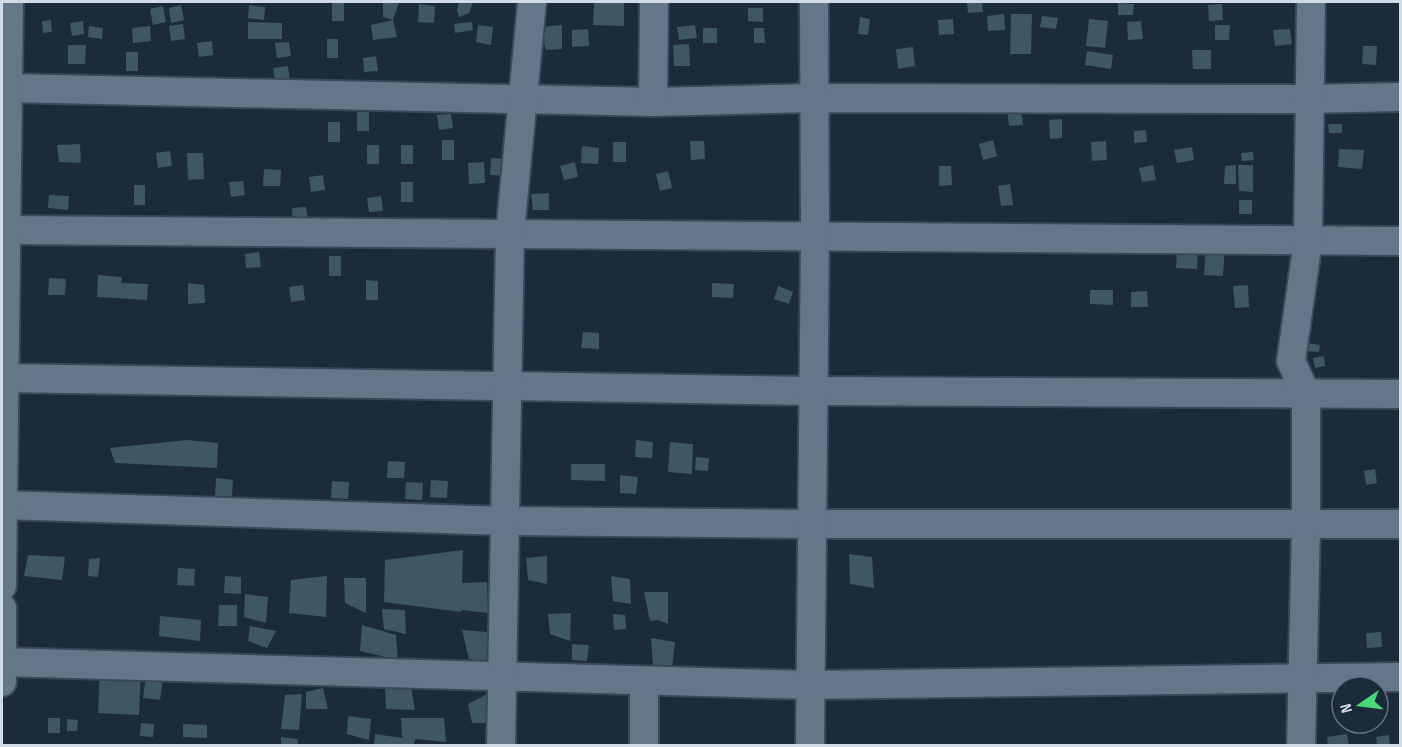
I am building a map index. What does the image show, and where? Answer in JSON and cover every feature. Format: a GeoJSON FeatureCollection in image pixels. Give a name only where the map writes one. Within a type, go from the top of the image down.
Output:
{"type":"FeatureCollection","features":[{"type":"Feature","properties":{"kind":"street"},"geometry":{"type":"LineString","coordinates":[[2,586],[6,230],[4,138],[8,88],[9,2]]}},
{"type":"Feature","properties":{"kind":"street"},"geometry":{"type":"LineString","coordinates":[[501,746],[510,233],[532,2]]}},
{"type":"Feature","properties":{"kind":"street"},"geometry":{"type":"LineString","coordinates":[[653,102],[654,2]]}},
{"type":"Feature","properties":{"kind":"street"},"geometry":{"type":"LineString","coordinates":[[810,746],[815,235],[814,2]]}},
{"type":"Feature","properties":{"kind":"street"},"geometry":{"type":"LineString","coordinates":[[1301,746],[1306,525],[1306,394],[1291,361],[1308,241],[1311,2]]}},
{"type":"Feature","properties":{"kind":"street"},"geometry":{"type":"LineString","coordinates":[[8,88],[522,101],[653,102],[814,98],[1309,99],[1401,97]]}},
{"type":"Feature","properties":{"kind":"street"},"geometry":{"type":"LineString","coordinates":[[6,230],[1401,241]]}},
{"type":"Feature","properties":{"kind":"street"},"geometry":{"type":"LineString","coordinates":[[3,378],[813,391],[1401,394]]}},
{"type":"Feature","properties":{"kind":"street"},"geometry":{"type":"LineString","coordinates":[[2,505],[505,520],[812,524],[1401,524]]}},
{"type":"Feature","properties":{"kind":"street"},"geometry":{"type":"LineString","coordinates":[[2,608],[2,682]]}},
{"type":"Feature","properties":{"kind":"street"},"geometry":{"type":"LineString","coordinates":[[2,662],[810,685],[1401,677]]}},
{"type":"Feature","properties":{"kind":"street"},"geometry":{"type":"LineString","coordinates":[[644,681],[644,746]]}},
{"type":"Feature","properties":{"kind":"building"},"geometry":{"type":"Polygon","coordinates":[[[332,2],[344,2],[344,21],[332,21],[332,2]]]}},
{"type":"Feature","properties":{"kind":"building"},"geometry":{"type":"Polygon","coordinates":[[[383,2],[399,2],[393,20],[383,17],[383,2]]]}},
{"type":"Feature","properties":{"kind":"building"},"geometry":{"type":"Polygon","coordinates":[[[459,2],[473,2],[469,13],[459,17],[457,10],[459,2]]]}},
{"type":"Feature","properties":{"kind":"building"},"geometry":{"type":"Polygon","coordinates":[[[594,2],[624,2],[624,26],[593,25],[594,2]]]}},
{"type":"Feature","properties":{"kind":"building"},"geometry":{"type":"Polygon","coordinates":[[[967,2],[982,2],[983,12],[968,13],[967,2]]]}},
{"type":"Feature","properties":{"kind":"building"},"geometry":{"type":"Polygon","coordinates":[[[1118,3],[1134,4],[1133,15],[1118,15],[1118,3]]]}},
{"type":"Feature","properties":{"kind":"building"},"geometry":{"type":"Polygon","coordinates":[[[419,4],[435,6],[434,23],[418,22],[419,4]]]}},
{"type":"Feature","properties":{"kind":"building"},"geometry":{"type":"Polygon","coordinates":[[[1222,4],[1223,20],[1209,21],[1208,5],[1222,4]]]}},
{"type":"Feature","properties":{"kind":"building"},"geometry":{"type":"Polygon","coordinates":[[[181,5],[184,20],[171,23],[169,8],[181,5]]]}},
{"type":"Feature","properties":{"kind":"building"},"geometry":{"type":"Polygon","coordinates":[[[249,5],[265,7],[264,20],[248,18],[249,5]]]}},
{"type":"Feature","properties":{"kind":"building"},"geometry":{"type":"Polygon","coordinates":[[[163,6],[166,22],[153,25],[150,9],[163,6]]]}},
{"type":"Feature","properties":{"kind":"building"},"geometry":{"type":"Polygon","coordinates":[[[748,8],[763,8],[763,22],[748,21],[748,8]]]}},
{"type":"Feature","properties":{"kind":"building"},"geometry":{"type":"Polygon","coordinates":[[[1004,14],[1005,30],[988,31],[987,16],[1004,14]]]}},
{"type":"Feature","properties":{"kind":"building"},"geometry":{"type":"Polygon","coordinates":[[[1011,14],[1032,14],[1031,54],[1010,54],[1011,14]]]}},
{"type":"Feature","properties":{"kind":"building"},"geometry":{"type":"Polygon","coordinates":[[[1042,16],[1058,18],[1056,29],[1040,27],[1042,16]]]}},
{"type":"Feature","properties":{"kind":"building"},"geometry":{"type":"Polygon","coordinates":[[[860,17],[870,19],[868,35],[858,34],[860,17]]]}},
{"type":"Feature","properties":{"kind":"building"},"geometry":{"type":"Polygon","coordinates":[[[953,19],[954,34],[939,35],[938,20],[953,19]]]}},
{"type":"Feature","properties":{"kind":"building"},"geometry":{"type":"Polygon","coordinates":[[[1089,19],[1108,21],[1105,48],[1086,46],[1089,19]]]}},
{"type":"Feature","properties":{"kind":"building"},"geometry":{"type":"Polygon","coordinates":[[[51,20],[52,32],[43,33],[42,21],[51,20]]]}},
{"type":"Feature","properties":{"kind":"building"},"geometry":{"type":"Polygon","coordinates":[[[393,20],[397,37],[373,40],[371,25],[393,20]]]}},
{"type":"Feature","properties":{"kind":"building"},"geometry":{"type":"Polygon","coordinates":[[[83,21],[84,34],[72,36],[70,23],[83,21]]]}},
{"type":"Feature","properties":{"kind":"building"},"geometry":{"type":"Polygon","coordinates":[[[1141,21],[1143,39],[1128,40],[1127,22],[1141,21]]]}},
{"type":"Feature","properties":{"kind":"building"},"geometry":{"type":"Polygon","coordinates":[[[248,22],[282,23],[282,39],[248,39],[248,22]]]}},
{"type":"Feature","properties":{"kind":"building"},"geometry":{"type":"Polygon","coordinates":[[[472,22],[473,30],[455,33],[454,24],[472,22]]]}},
{"type":"Feature","properties":{"kind":"building"},"geometry":{"type":"Polygon","coordinates":[[[183,24],[185,39],[171,41],[169,26],[183,24]]]}},
{"type":"Feature","properties":{"kind":"building"},"geometry":{"type":"Polygon","coordinates":[[[478,25],[493,27],[491,45],[476,42],[478,25]]]}},
{"type":"Feature","properties":{"kind":"building"},"geometry":{"type":"Polygon","coordinates":[[[562,25],[562,49],[546,50],[542,37],[547,26],[562,25]]]}},
{"type":"Feature","properties":{"kind":"building"},"geometry":{"type":"Polygon","coordinates":[[[695,25],[697,38],[679,40],[677,27],[695,25]]]}},
{"type":"Feature","properties":{"kind":"building"},"geometry":{"type":"Polygon","coordinates":[[[1215,25],[1230,25],[1229,40],[1215,40],[1215,25]]]}},
{"type":"Feature","properties":{"kind":"building"},"geometry":{"type":"Polygon","coordinates":[[[89,26],[103,28],[102,39],[88,37],[89,26]]]}},
{"type":"Feature","properties":{"kind":"building"},"geometry":{"type":"Polygon","coordinates":[[[150,26],[151,41],[133,43],[132,28],[150,26]]]}},
{"type":"Feature","properties":{"kind":"building"},"geometry":{"type":"Polygon","coordinates":[[[703,28],[717,28],[717,43],[703,43],[703,28]]]}},
{"type":"Feature","properties":{"kind":"building"},"geometry":{"type":"Polygon","coordinates":[[[754,28],[764,28],[765,43],[754,43],[754,28]]]}},
{"type":"Feature","properties":{"kind":"building"},"geometry":{"type":"Polygon","coordinates":[[[588,29],[589,46],[572,47],[572,30],[588,29]]]}},
{"type":"Feature","properties":{"kind":"building"},"geometry":{"type":"Polygon","coordinates":[[[1290,29],[1292,44],[1275,46],[1273,30],[1290,29]]]}},
{"type":"Feature","properties":{"kind":"building"},"geometry":{"type":"Polygon","coordinates":[[[327,39],[338,39],[338,58],[327,58],[327,39]]]}},
{"type":"Feature","properties":{"kind":"building"},"geometry":{"type":"Polygon","coordinates":[[[212,41],[213,55],[199,57],[197,43],[212,41]]]}},
{"type":"Feature","properties":{"kind":"building"},"geometry":{"type":"Polygon","coordinates":[[[289,42],[291,56],[277,58],[275,43],[289,42]]]}},
{"type":"Feature","properties":{"kind":"building"},"geometry":{"type":"Polygon","coordinates":[[[689,44],[690,66],[674,66],[673,45],[689,44]]]}},
{"type":"Feature","properties":{"kind":"building"},"geometry":{"type":"Polygon","coordinates":[[[68,45],[86,45],[85,64],[68,64],[68,45]]]}},
{"type":"Feature","properties":{"kind":"building"},"geometry":{"type":"Polygon","coordinates":[[[1363,46],[1377,46],[1376,65],[1362,64],[1363,46]]]}},
{"type":"Feature","properties":{"kind":"building"},"geometry":{"type":"Polygon","coordinates":[[[913,47],[915,66],[898,69],[896,49],[913,47]]]}},
{"type":"Feature","properties":{"kind":"building"},"geometry":{"type":"Polygon","coordinates":[[[1192,50],[1211,50],[1211,69],[1193,69],[1192,50]]]}},
{"type":"Feature","properties":{"kind":"building"},"geometry":{"type":"Polygon","coordinates":[[[1087,51],[1113,55],[1111,69],[1085,65],[1087,51]]]}},
{"type":"Feature","properties":{"kind":"building"},"geometry":{"type":"Polygon","coordinates":[[[126,52],[138,52],[138,71],[126,71],[126,52]]]}},
{"type":"Feature","properties":{"kind":"building"},"geometry":{"type":"Polygon","coordinates":[[[376,56],[378,71],[364,72],[363,58],[376,56]]]}},
{"type":"Feature","properties":{"kind":"building"},"geometry":{"type":"Polygon","coordinates":[[[288,66],[290,81],[275,82],[273,68],[288,66]]]}},
{"type":"Feature","properties":{"kind":"building"},"geometry":{"type":"Polygon","coordinates":[[[1021,105],[1023,125],[1009,126],[1007,107],[1021,105]]]}},
{"type":"Feature","properties":{"kind":"building"},"geometry":{"type":"Polygon","coordinates":[[[357,112],[369,112],[369,131],[357,131],[357,112]]]}},
{"type":"Feature","properties":{"kind":"building"},"geometry":{"type":"Polygon","coordinates":[[[451,114],[453,128],[439,130],[437,115],[451,114]]]}},
{"type":"Feature","properties":{"kind":"building"},"geometry":{"type":"Polygon","coordinates":[[[1062,119],[1062,138],[1050,139],[1049,120],[1062,119]]]}},
{"type":"Feature","properties":{"kind":"building"},"geometry":{"type":"Polygon","coordinates":[[[328,122],[340,122],[340,142],[328,142],[328,122]]]}},
{"type":"Feature","properties":{"kind":"building"},"geometry":{"type":"Polygon","coordinates":[[[1328,124],[1342,124],[1342,133],[1329,133],[1328,124]]]}},
{"type":"Feature","properties":{"kind":"building"},"geometry":{"type":"Polygon","coordinates":[[[1146,130],[1147,142],[1134,143],[1134,131],[1146,130]]]}},
{"type":"Feature","properties":{"kind":"building"},"geometry":{"type":"Polygon","coordinates":[[[442,140],[454,140],[454,160],[442,160],[442,140]]]}},
{"type":"Feature","properties":{"kind":"building"},"geometry":{"type":"Polygon","coordinates":[[[993,140],[997,156],[983,160],[979,144],[993,140]]]}},
{"type":"Feature","properties":{"kind":"building"},"geometry":{"type":"Polygon","coordinates":[[[690,141],[704,141],[705,159],[691,160],[690,141]]]}},
{"type":"Feature","properties":{"kind":"building"},"geometry":{"type":"Polygon","coordinates":[[[1106,141],[1107,160],[1092,161],[1091,142],[1106,141]]]}},
{"type":"Feature","properties":{"kind":"building"},"geometry":{"type":"Polygon","coordinates":[[[613,142],[626,142],[626,162],[613,162],[613,142]]]}},
{"type":"Feature","properties":{"kind":"building"},"geometry":{"type":"Polygon","coordinates":[[[80,144],[81,163],[59,162],[57,145],[80,144]]]}},
{"type":"Feature","properties":{"kind":"building"},"geometry":{"type":"Polygon","coordinates":[[[367,145],[379,145],[379,164],[367,164],[367,145]]]}},
{"type":"Feature","properties":{"kind":"building"},"geometry":{"type":"Polygon","coordinates":[[[401,145],[413,145],[413,164],[401,164],[401,145]]]}},
{"type":"Feature","properties":{"kind":"building"},"geometry":{"type":"Polygon","coordinates":[[[582,146],[599,148],[598,164],[581,163],[582,146]]]}},
{"type":"Feature","properties":{"kind":"building"},"geometry":{"type":"Polygon","coordinates":[[[1192,147],[1194,160],[1177,163],[1174,150],[1192,147]]]}},
{"type":"Feature","properties":{"kind":"building"},"geometry":{"type":"Polygon","coordinates":[[[1339,149],[1364,150],[1362,169],[1338,167],[1339,149]]]}},
{"type":"Feature","properties":{"kind":"building"},"geometry":{"type":"Polygon","coordinates":[[[170,151],[172,166],[158,168],[156,153],[170,151]]]}},
{"type":"Feature","properties":{"kind":"building"},"geometry":{"type":"Polygon","coordinates":[[[1253,152],[1254,160],[1242,161],[1241,153],[1253,152]]]}},
{"type":"Feature","properties":{"kind":"building"},"geometry":{"type":"Polygon","coordinates":[[[187,153],[203,153],[204,179],[188,180],[187,153]]]}},
{"type":"Feature","properties":{"kind":"building"},"geometry":{"type":"Polygon","coordinates":[[[491,158],[508,159],[507,176],[490,175],[491,158]]]}},
{"type":"Feature","properties":{"kind":"building"},"geometry":{"type":"Polygon","coordinates":[[[484,162],[485,183],[469,184],[468,163],[484,162]]]}},
{"type":"Feature","properties":{"kind":"building"},"geometry":{"type":"Polygon","coordinates":[[[575,162],[578,177],[564,180],[560,166],[575,162]]]}},
{"type":"Feature","properties":{"kind":"building"},"geometry":{"type":"Polygon","coordinates":[[[1153,165],[1156,180],[1142,182],[1139,168],[1153,165]]]}},
{"type":"Feature","properties":{"kind":"building"},"geometry":{"type":"Polygon","coordinates":[[[1236,165],[1236,184],[1224,184],[1225,166],[1236,165]]]}},
{"type":"Feature","properties":{"kind":"building"},"geometry":{"type":"Polygon","coordinates":[[[1238,165],[1253,165],[1253,192],[1239,191],[1238,165]]]}},
{"type":"Feature","properties":{"kind":"building"},"geometry":{"type":"Polygon","coordinates":[[[939,166],[951,166],[952,185],[939,186],[939,166]]]}},
{"type":"Feature","properties":{"kind":"building"},"geometry":{"type":"Polygon","coordinates":[[[264,169],[281,170],[280,186],[263,186],[264,169]]]}},
{"type":"Feature","properties":{"kind":"building"},"geometry":{"type":"Polygon","coordinates":[[[668,171],[672,188],[660,191],[656,174],[668,171]]]}},
{"type":"Feature","properties":{"kind":"building"},"geometry":{"type":"Polygon","coordinates":[[[323,175],[325,190],[311,192],[309,177],[323,175]]]}},
{"type":"Feature","properties":{"kind":"building"},"geometry":{"type":"Polygon","coordinates":[[[243,181],[245,195],[231,197],[229,182],[243,181]]]}},
{"type":"Feature","properties":{"kind":"building"},"geometry":{"type":"Polygon","coordinates":[[[401,182],[413,182],[413,202],[401,202],[401,182]]]}},
{"type":"Feature","properties":{"kind":"building"},"geometry":{"type":"Polygon","coordinates":[[[1010,184],[1013,205],[1001,206],[998,186],[1010,184]]]}},
{"type":"Feature","properties":{"kind":"building"},"geometry":{"type":"Polygon","coordinates":[[[134,185],[145,185],[145,205],[134,205],[134,185]]]}},
{"type":"Feature","properties":{"kind":"building"},"geometry":{"type":"Polygon","coordinates":[[[549,193],[549,210],[533,210],[531,194],[549,193]]]}},
{"type":"Feature","properties":{"kind":"building"},"geometry":{"type":"Polygon","coordinates":[[[49,195],[69,196],[68,210],[48,208],[49,195]]]}},
{"type":"Feature","properties":{"kind":"building"},"geometry":{"type":"Polygon","coordinates":[[[381,196],[383,211],[369,212],[367,198],[381,196]]]}},
{"type":"Feature","properties":{"kind":"building"},"geometry":{"type":"Polygon","coordinates":[[[1239,200],[1252,200],[1252,214],[1239,214],[1239,200]]]}},
{"type":"Feature","properties":{"kind":"building"},"geometry":{"type":"Polygon","coordinates":[[[306,207],[308,221],[293,223],[292,208],[306,207]]]}},
{"type":"Feature","properties":{"kind":"building"},"geometry":{"type":"Polygon","coordinates":[[[1206,245],[1225,246],[1223,276],[1204,275],[1206,245]]]}},
{"type":"Feature","properties":{"kind":"building"},"geometry":{"type":"Polygon","coordinates":[[[1177,251],[1198,252],[1197,269],[1176,268],[1177,251]]]}},
{"type":"Feature","properties":{"kind":"building"},"geometry":{"type":"Polygon","coordinates":[[[259,252],[261,267],[246,268],[245,254],[259,252]]]}},
{"type":"Feature","properties":{"kind":"building"},"geometry":{"type":"Polygon","coordinates":[[[329,256],[341,256],[341,276],[329,276],[329,256]]]}},
{"type":"Feature","properties":{"kind":"building"},"geometry":{"type":"Polygon","coordinates":[[[98,275],[122,277],[121,283],[148,284],[147,300],[97,297],[98,275]]]}},
{"type":"Feature","properties":{"kind":"building"},"geometry":{"type":"Polygon","coordinates":[[[49,278],[66,279],[65,295],[48,295],[49,278]]]}},
{"type":"Feature","properties":{"kind":"building"},"geometry":{"type":"Polygon","coordinates":[[[366,280],[378,281],[378,300],[366,300],[366,280]]]}},
{"type":"Feature","properties":{"kind":"building"},"geometry":{"type":"Polygon","coordinates":[[[188,283],[204,285],[205,303],[188,304],[188,283]]]}},
{"type":"Feature","properties":{"kind":"building"},"geometry":{"type":"Polygon","coordinates":[[[712,283],[734,284],[733,298],[712,297],[712,283]]]}},
{"type":"Feature","properties":{"kind":"building"},"geometry":{"type":"Polygon","coordinates":[[[303,285],[305,300],[291,302],[289,287],[303,285]]]}},
{"type":"Feature","properties":{"kind":"building"},"geometry":{"type":"Polygon","coordinates":[[[1248,285],[1249,307],[1235,308],[1233,286],[1248,285]]]}},
{"type":"Feature","properties":{"kind":"building"},"geometry":{"type":"Polygon","coordinates":[[[778,286],[793,292],[789,304],[774,299],[778,286]]]}},
{"type":"Feature","properties":{"kind":"building"},"geometry":{"type":"Polygon","coordinates":[[[1090,290],[1113,290],[1113,305],[1090,304],[1090,290]]]}},
{"type":"Feature","properties":{"kind":"building"},"geometry":{"type":"Polygon","coordinates":[[[1147,291],[1148,307],[1131,307],[1131,292],[1147,291]]]}},
{"type":"Feature","properties":{"kind":"building"},"geometry":{"type":"Polygon","coordinates":[[[583,332],[599,333],[599,349],[581,348],[583,332]]]}},
{"type":"Feature","properties":{"kind":"building"},"geometry":{"type":"Polygon","coordinates":[[[1307,343],[1320,345],[1319,352],[1305,351],[1307,343]]]}},
{"type":"Feature","properties":{"kind":"building"},"geometry":{"type":"Polygon","coordinates":[[[1324,356],[1325,366],[1315,368],[1313,358],[1324,356]]]}},
{"type":"Feature","properties":{"kind":"building"},"geometry":{"type":"Polygon","coordinates":[[[187,440],[218,443],[217,468],[115,463],[110,448],[187,440]]]}},
{"type":"Feature","properties":{"kind":"building"},"geometry":{"type":"Polygon","coordinates":[[[636,440],[653,442],[652,458],[635,457],[636,440]]]}},
{"type":"Feature","properties":{"kind":"building"},"geometry":{"type":"Polygon","coordinates":[[[670,442],[693,444],[692,474],[668,472],[670,442]]]}},
{"type":"Feature","properties":{"kind":"building"},"geometry":{"type":"Polygon","coordinates":[[[696,457],[709,458],[708,471],[695,470],[696,457]]]}},
{"type":"Feature","properties":{"kind":"building"},"geometry":{"type":"Polygon","coordinates":[[[388,461],[405,462],[404,478],[387,478],[388,461]]]}},
{"type":"Feature","properties":{"kind":"building"},"geometry":{"type":"Polygon","coordinates":[[[571,464],[605,464],[605,481],[571,480],[571,464]]]}},
{"type":"Feature","properties":{"kind":"building"},"geometry":{"type":"Polygon","coordinates":[[[1375,469],[1377,483],[1366,485],[1364,471],[1375,469]]]}},
{"type":"Feature","properties":{"kind":"building"},"geometry":{"type":"Polygon","coordinates":[[[620,475],[638,477],[636,494],[620,493],[620,475]]]}},
{"type":"Feature","properties":{"kind":"building"},"geometry":{"type":"Polygon","coordinates":[[[216,478],[233,480],[232,497],[215,496],[216,478]]]}},
{"type":"Feature","properties":{"kind":"building"},"geometry":{"type":"Polygon","coordinates":[[[431,480],[448,481],[447,498],[430,497],[431,480]]]}},
{"type":"Feature","properties":{"kind":"building"},"geometry":{"type":"Polygon","coordinates":[[[332,481],[349,482],[348,499],[331,498],[332,481]]]}},
{"type":"Feature","properties":{"kind":"building"},"geometry":{"type":"Polygon","coordinates":[[[406,482],[423,483],[422,500],[405,499],[406,482]]]}},
{"type":"Feature","properties":{"kind":"building"},"geometry":{"type":"Polygon","coordinates":[[[463,550],[462,583],[487,582],[488,613],[461,610],[461,612],[384,602],[385,560],[463,550]]]}},
{"type":"Feature","properties":{"kind":"building"},"geometry":{"type":"Polygon","coordinates":[[[849,554],[872,557],[874,588],[850,584],[849,554]]]}},
{"type":"Feature","properties":{"kind":"building"},"geometry":{"type":"Polygon","coordinates":[[[28,555],[65,557],[62,580],[24,576],[28,555]]]}},
{"type":"Feature","properties":{"kind":"building"},"geometry":{"type":"Polygon","coordinates":[[[547,556],[547,584],[528,580],[526,558],[547,556]]]}},
{"type":"Feature","properties":{"kind":"building"},"geometry":{"type":"Polygon","coordinates":[[[100,558],[98,577],[88,576],[89,559],[100,558]]]}},
{"type":"Feature","properties":{"kind":"building"},"geometry":{"type":"Polygon","coordinates":[[[178,568],[195,569],[194,586],[177,585],[178,568]]]}},
{"type":"Feature","properties":{"kind":"building"},"geometry":{"type":"Polygon","coordinates":[[[225,576],[241,577],[241,594],[224,593],[225,576]]]}},
{"type":"Feature","properties":{"kind":"building"},"geometry":{"type":"Polygon","coordinates":[[[327,576],[326,617],[289,613],[291,580],[327,576]]]}},
{"type":"Feature","properties":{"kind":"building"},"geometry":{"type":"Polygon","coordinates":[[[611,576],[630,579],[631,604],[613,601],[611,576]]]}},
{"type":"Feature","properties":{"kind":"building"},"geometry":{"type":"Polygon","coordinates":[[[344,578],[366,578],[366,613],[345,603],[344,578]]]}},
{"type":"Feature","properties":{"kind":"building"},"geometry":{"type":"Polygon","coordinates":[[[644,592],[668,592],[668,624],[658,620],[650,621],[644,592]]]}},
{"type":"Feature","properties":{"kind":"building"},"geometry":{"type":"Polygon","coordinates":[[[245,594],[268,597],[266,623],[244,617],[245,594]]]}},
{"type":"Feature","properties":{"kind":"building"},"geometry":{"type":"Polygon","coordinates":[[[219,605],[237,605],[237,626],[218,626],[219,605]]]}},
{"type":"Feature","properties":{"kind":"building"},"geometry":{"type":"Polygon","coordinates":[[[382,609],[405,610],[406,634],[384,629],[382,609]]]}},
{"type":"Feature","properties":{"kind":"building"},"geometry":{"type":"Polygon","coordinates":[[[571,613],[570,641],[550,634],[548,614],[571,613]]]}},
{"type":"Feature","properties":{"kind":"building"},"geometry":{"type":"Polygon","coordinates":[[[613,614],[625,615],[626,629],[614,630],[613,614]]]}},
{"type":"Feature","properties":{"kind":"building"},"geometry":{"type":"Polygon","coordinates":[[[160,616],[201,620],[200,641],[159,636],[160,616]]]}},
{"type":"Feature","properties":{"kind":"building"},"geometry":{"type":"Polygon","coordinates":[[[362,625],[396,635],[398,660],[360,651],[362,625]]]}},
{"type":"Feature","properties":{"kind":"building"},"geometry":{"type":"Polygon","coordinates":[[[250,626],[276,631],[267,648],[248,641],[250,626]]]}},
{"type":"Feature","properties":{"kind":"building"},"geometry":{"type":"Polygon","coordinates":[[[462,630],[487,632],[493,662],[469,659],[462,630]]]}},
{"type":"Feature","properties":{"kind":"building"},"geometry":{"type":"Polygon","coordinates":[[[1381,632],[1382,647],[1367,648],[1366,633],[1381,632]]]}},
{"type":"Feature","properties":{"kind":"building"},"geometry":{"type":"Polygon","coordinates":[[[651,638],[675,642],[672,667],[653,665],[651,638]]]}},
{"type":"Feature","properties":{"kind":"building"},"geometry":{"type":"Polygon","coordinates":[[[572,644],[589,645],[587,661],[572,660],[572,644]]]}},
{"type":"Feature","properties":{"kind":"building"},"geometry":{"type":"Polygon","coordinates":[[[100,669],[141,670],[139,715],[98,713],[100,669]]]}},
{"type":"Feature","properties":{"kind":"building"},"geometry":{"type":"Polygon","coordinates":[[[146,676],[163,678],[160,700],[143,698],[146,676]]]}},
{"type":"Feature","properties":{"kind":"building"},"geometry":{"type":"Polygon","coordinates":[[[410,682],[415,710],[386,709],[385,686],[410,682]]]}},
{"type":"Feature","properties":{"kind":"building"},"geometry":{"type":"Polygon","coordinates":[[[323,688],[328,709],[306,709],[306,692],[323,688]]]}},
{"type":"Feature","properties":{"kind":"building"},"geometry":{"type":"Polygon","coordinates":[[[489,693],[495,723],[472,723],[468,704],[489,693]]]}},
{"type":"Feature","properties":{"kind":"building"},"geometry":{"type":"Polygon","coordinates":[[[302,694],[299,730],[281,729],[285,695],[302,694]]]}},
{"type":"Feature","properties":{"kind":"building"},"geometry":{"type":"Polygon","coordinates":[[[348,716],[371,719],[369,740],[347,734],[348,716]]]}},
{"type":"Feature","properties":{"kind":"building"},"geometry":{"type":"Polygon","coordinates":[[[48,718],[60,718],[60,733],[48,733],[48,718]]]}},
{"type":"Feature","properties":{"kind":"building"},"geometry":{"type":"Polygon","coordinates":[[[401,718],[444,718],[446,742],[415,739],[414,746],[374,746],[375,734],[402,738],[401,718]]]}},
{"type":"Feature","properties":{"kind":"building"},"geometry":{"type":"Polygon","coordinates":[[[67,719],[78,720],[77,731],[67,731],[67,719]]]}},
{"type":"Feature","properties":{"kind":"building"},"geometry":{"type":"Polygon","coordinates":[[[141,723],[154,724],[153,737],[140,736],[141,723]]]}},
{"type":"Feature","properties":{"kind":"building"},"geometry":{"type":"Polygon","coordinates":[[[183,724],[207,725],[207,738],[183,737],[183,724]]]}},
{"type":"Feature","properties":{"kind":"building"},"geometry":{"type":"Polygon","coordinates":[[[1347,735],[1349,746],[1328,746],[1327,737],[1347,735]]]}},
{"type":"Feature","properties":{"kind":"building"},"geometry":{"type":"Polygon","coordinates":[[[1389,735],[1390,746],[1377,746],[1376,737],[1389,735]]]}},
{"type":"Feature","properties":{"kind":"building"},"geometry":{"type":"Polygon","coordinates":[[[281,737],[298,739],[297,746],[281,744],[281,737]]]}}]}
